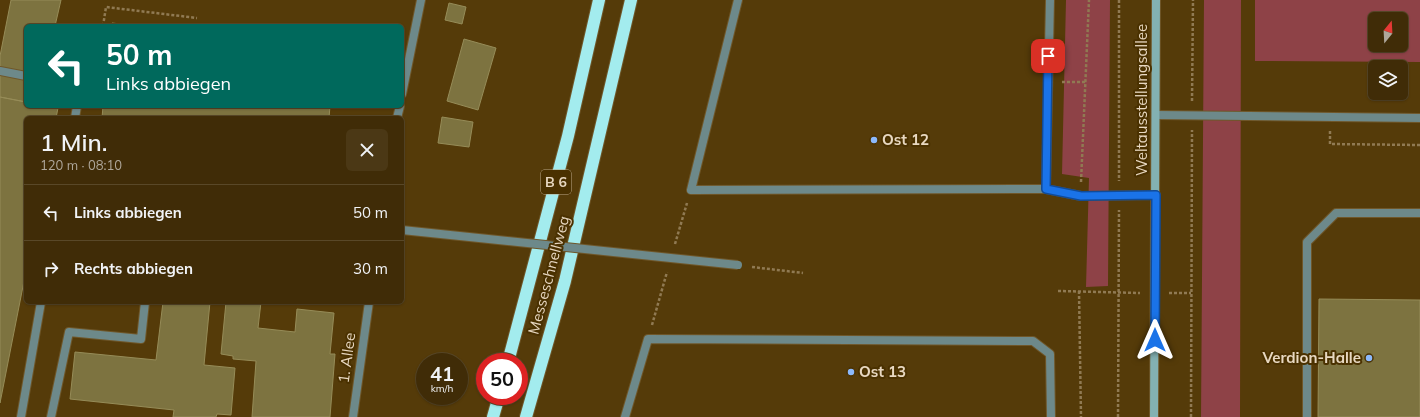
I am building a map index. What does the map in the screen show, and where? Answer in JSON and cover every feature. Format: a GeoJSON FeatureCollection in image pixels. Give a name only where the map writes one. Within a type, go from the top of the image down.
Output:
{"type":"FeatureCollection","features":[{"type":"Feature","properties":{"kind":"highway","name":"Messeschnellweg"},"geometry":{"type":"LineString","coordinates":[[510,353],[568,136],[599,0]]}},
{"type":"Feature","properties":{"kind":"highway","name":"Messeschnellweg"},"geometry":{"type":"LineString","coordinates":[[526,417],[565,281],[631,0]]}},
{"type":"Feature","properties":{"kind":"highway"},"geometry":{"type":"LineString","coordinates":[[493,417],[496,405]]}},
{"type":"Feature","properties":{"kind":"main road","name":"Weltausstellungsallee"},"geometry":{"type":"LineString","coordinates":[[1154,417],[1156,0]]}},
{"type":"Feature","properties":{"kind":"street"},"geometry":{"type":"LineString","coordinates":[[404,84],[421,0]]}},
{"type":"Feature","properties":{"kind":"street"},"geometry":{"type":"LineString","coordinates":[[738,0],[691,190],[1046,189],[1081,196],[1156,195]]}},
{"type":"Feature","properties":{"kind":"street"},"geometry":{"type":"LineString","coordinates":[[1046,189],[1050,0]]}},
{"type":"Feature","properties":{"kind":"street"},"geometry":{"type":"LineString","coordinates":[[0,71],[24,76]]}},
{"type":"Feature","properties":{"kind":"street"},"geometry":{"type":"LineString","coordinates":[[1156,115],[1420,118]]}},
{"type":"Feature","properties":{"kind":"street"},"geometry":{"type":"LineString","coordinates":[[1307,417],[1307,242],[1336,213],[1420,213]]}},
{"type":"Feature","properties":{"kind":"street"},"geometry":{"type":"LineString","coordinates":[[404,230],[738,265]]}},
{"type":"Feature","properties":{"kind":"street"},"geometry":{"type":"LineString","coordinates":[[20,417],[42,304]]}},
{"type":"Feature","properties":{"kind":"street"},"geometry":{"type":"LineString","coordinates":[[51,417],[69,332],[141,339],[145,304]]}},
{"type":"Feature","properties":{"kind":"street","name":"1. Allee"},"geometry":{"type":"LineString","coordinates":[[353,417],[368,304]]}},
{"type":"Feature","properties":{"kind":"street"},"geometry":{"type":"LineString","coordinates":[[625,417],[648,339],[1033,341],[1050,354],[1051,417]]}},
{"type":"Feature","properties":{"kind":"path"},"geometry":{"type":"LineString","coordinates":[[1081,196],[1085,82],[1090,0]]}},
{"type":"Feature","properties":{"kind":"path"},"geometry":{"type":"LineString","coordinates":[[1191,417],[1193,0]]}},
{"type":"Feature","properties":{"kind":"path"},"geometry":{"type":"LineString","coordinates":[[103,24],[106,8],[197,18]]}},
{"type":"Feature","properties":{"kind":"path"},"geometry":{"type":"LineString","coordinates":[[1048,81],[1085,82]]}},
{"type":"Feature","properties":{"kind":"path"},"geometry":{"type":"LineString","coordinates":[[1330,117],[1330,144],[1420,145]]}},
{"type":"Feature","properties":{"kind":"path"},"geometry":{"type":"LineString","coordinates":[[738,265],[803,273]]}},
{"type":"Feature","properties":{"kind":"path"},"geometry":{"type":"LineString","coordinates":[[1058,291],[1191,293]]}},
{"type":"Feature","properties":{"kind":"path"},"geometry":{"type":"LineString","coordinates":[[1079,291],[1081,417]]}},
{"type":"Feature","properties":{"kind":"shaded area"},"geometry":{"type":"Polygon","coordinates":[[[1066,0],[1110,0],[1108,286],[1086,287],[1089,178],[1062,174],[1066,0]]]}},
{"type":"Feature","properties":{"kind":"shaded area"},"geometry":{"type":"Polygon","coordinates":[[[1204,0],[1241,0],[1240,417],[1201,417],[1204,0]]]}},
{"type":"Feature","properties":{"kind":"shaded area"},"geometry":{"type":"Polygon","coordinates":[[[1255,0],[1420,0],[1420,62],[1408,62],[1408,60],[1368,60],[1368,62],[1255,61],[1255,0]]]}},
{"type":"Feature","properties":{"kind":"building"},"geometry":{"type":"Polygon","coordinates":[[[11,0],[61,0],[55,24],[24,24],[24,102],[0,97],[0,56],[11,0]]]}},
{"type":"Feature","properties":{"kind":"building"},"geometry":{"type":"Polygon","coordinates":[[[449,3],[466,7],[462,24],[445,20],[449,3]]]}},
{"type":"Feature","properties":{"kind":"building"},"geometry":{"type":"Polygon","coordinates":[[[464,39],[496,48],[478,110],[447,101],[464,39]]]}},
{"type":"Feature","properties":{"kind":"building"},"geometry":{"type":"Polygon","coordinates":[[[0,97],[24,102],[24,108],[58,108],[56,116],[24,116],[24,281],[0,403],[0,97]]]}},
{"type":"Feature","properties":{"kind":"building"},"geometry":{"type":"Polygon","coordinates":[[[103,108],[330,108],[329,116],[102,116],[103,108]]]}},
{"type":"Feature","properties":{"kind":"building"},"geometry":{"type":"Polygon","coordinates":[[[442,117],[473,122],[469,147],[438,143],[442,117]]]}},
{"type":"Feature","properties":{"kind":"building","name":"Verdion-Halle"},"geometry":{"type":"Polygon","coordinates":[[[1319,299],[1420,300],[1420,417],[1318,417],[1319,299]]]}},
{"type":"Feature","properties":{"kind":"building"},"geometry":{"type":"Polygon","coordinates":[[[163,304],[210,304],[204,365],[235,368],[231,415],[217,414],[216,417],[173,417],[174,410],[70,399],[75,352],[156,360],[163,304]]]}},
{"type":"Feature","properties":{"kind":"building"},"geometry":{"type":"Polygon","coordinates":[[[226,304],[261,304],[258,328],[295,332],[297,309],[334,313],[330,354],[335,354],[330,417],[252,417],[256,361],[233,359],[233,356],[221,354],[226,304]]]}},
{"type":"Feature","properties":{"kind":"place","name":"Ost 12"},"geometry":{"type":"Point","coordinates":[874,140]}},
{"type":"Feature","properties":{"kind":"place","name":"Verdion-Halle"},"geometry":{"type":"Point","coordinates":[1369,358]}},
{"type":"Feature","properties":{"kind":"place","name":"Ost 13"},"geometry":{"type":"Point","coordinates":[851,372]}},
{"type":"Feature","properties":{"kind":"route"},"geometry":{"type":"LineString","coordinates":[[1048,56],[1046,189],[1081,196],[1156,195],[1155,340]]}}]}
